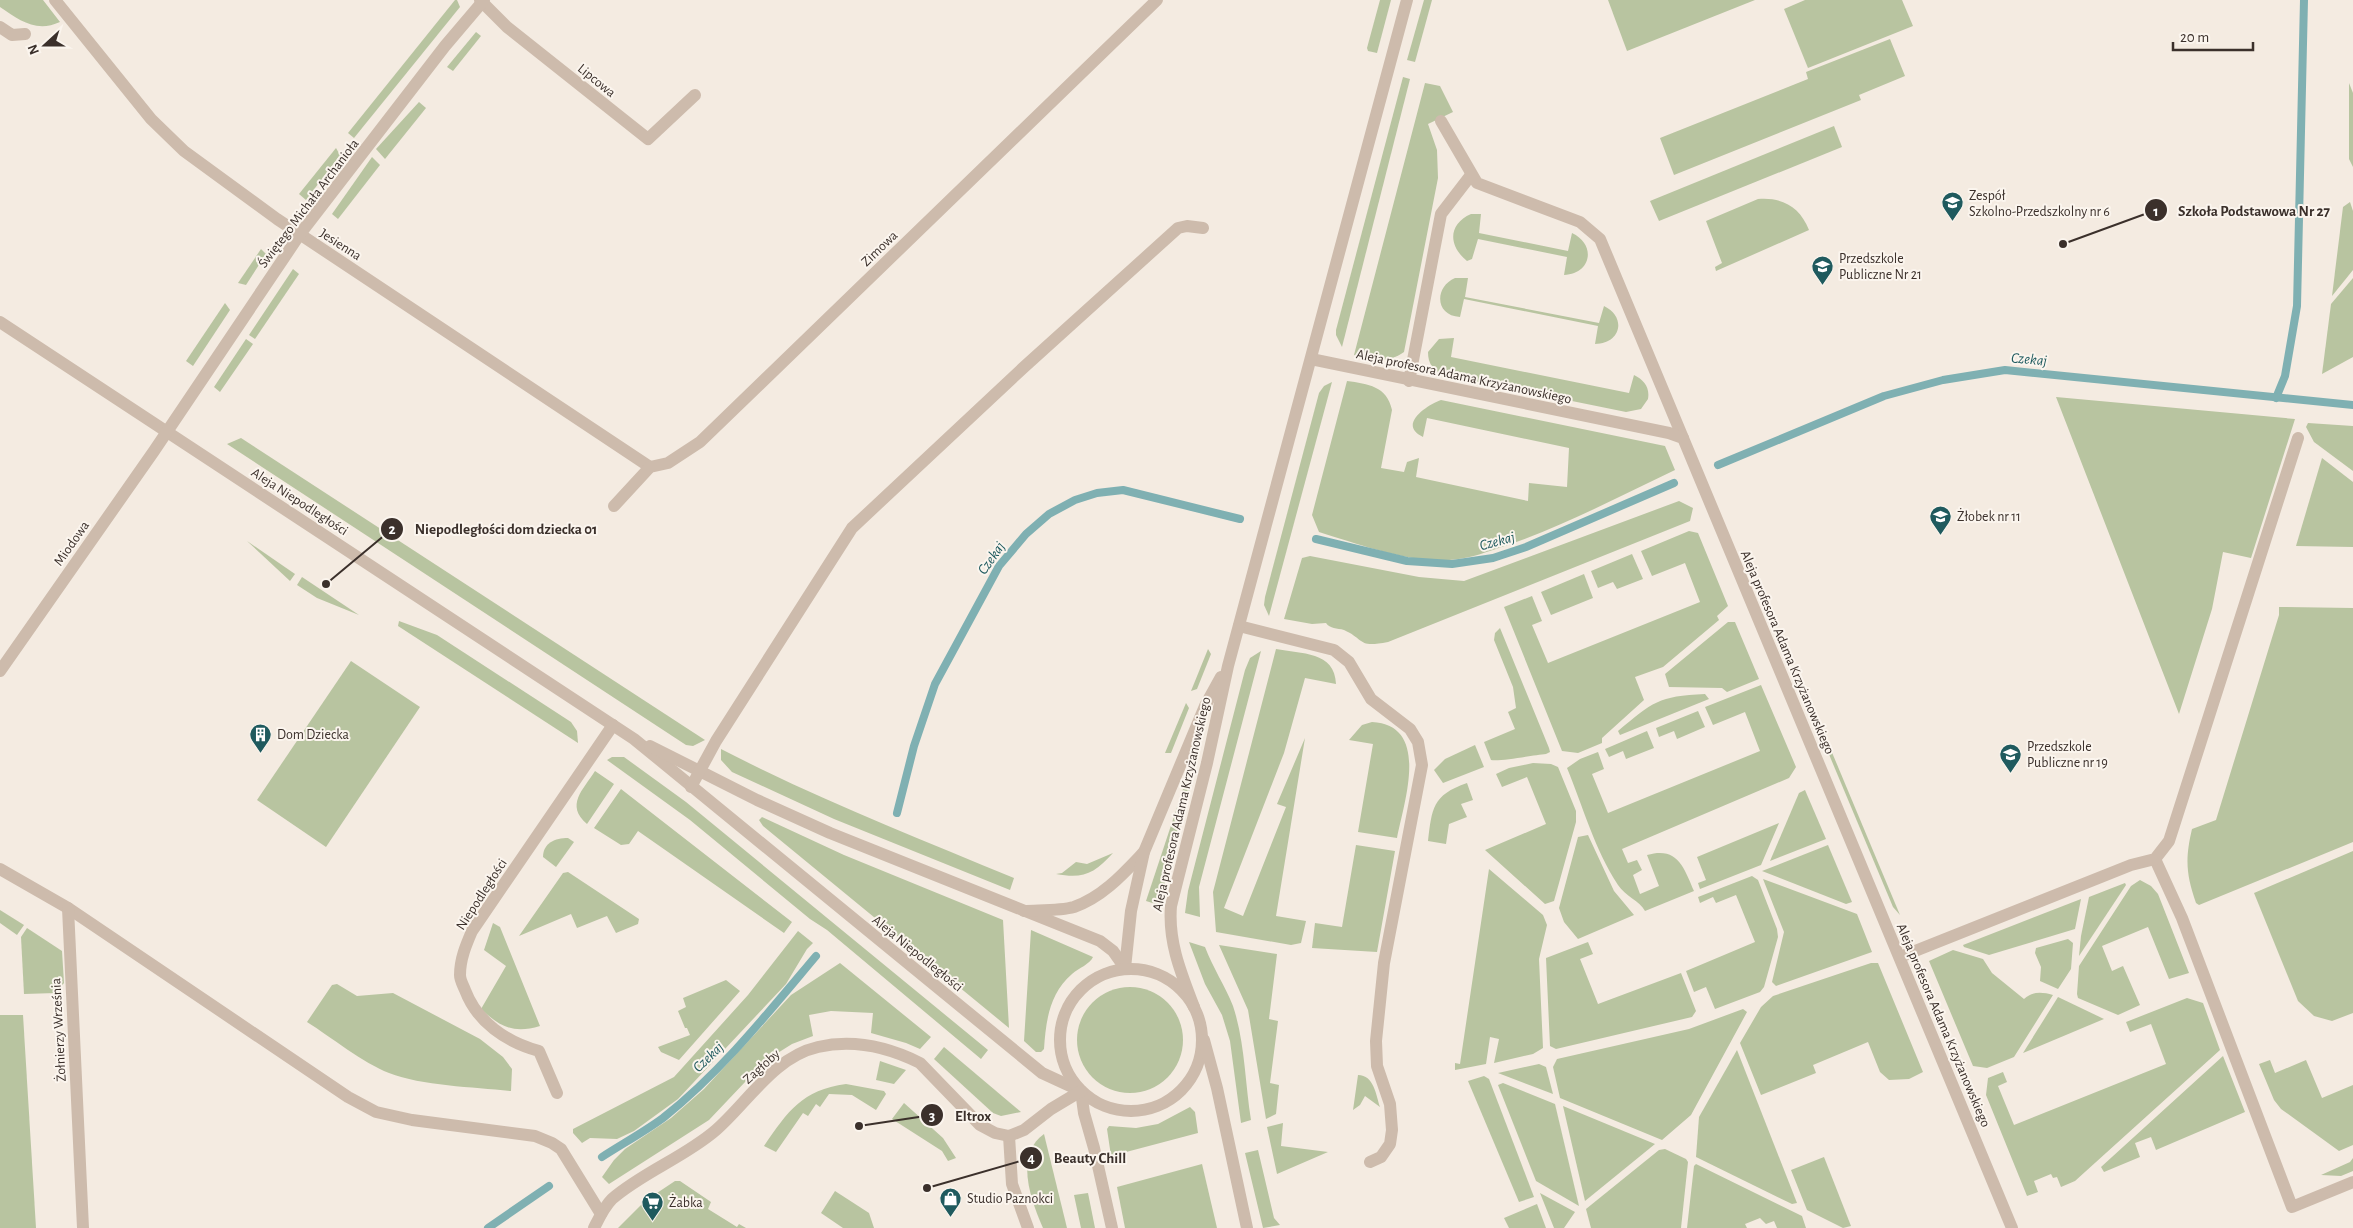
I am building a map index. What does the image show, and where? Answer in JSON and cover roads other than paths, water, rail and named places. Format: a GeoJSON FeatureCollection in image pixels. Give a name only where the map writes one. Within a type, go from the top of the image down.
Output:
{"type":"FeatureCollection","features":[{"type":"Feature","properties":{"kind":"street","name":"Jesienna"},"geometry":{"type":"LineString","coordinates":[[55,0],[150,119],[182,150],[300,234],[650,467]]}},
{"type":"Feature","properties":{"kind":"street","name":"Zimowa"},"geometry":{"type":"LineString","coordinates":[[650,467],[668,464],[700,442],[1157,0]]}},
{"type":"Feature","properties":{"kind":"street","name":"Aleja profesora Adama Krzyżanowskiego"},"geometry":{"type":"LineString","coordinates":[[1194,1007],[1173,945],[1170,924],[1171,906],[1207,763],[1228,666],[1407,0]]}},
{"type":"Feature","properties":{"kind":"street","name":"Świętego Michała Archanioła"},"geometry":{"type":"LineString","coordinates":[[166,432],[300,234],[482,1]]}},
{"type":"Feature","properties":{"kind":"street","name":"Lipcowa"},"geometry":{"type":"LineString","coordinates":[[482,1],[507,27],[648,139],[695,95]]}},
{"type":"Feature","properties":{"kind":"street"},"geometry":{"type":"LineString","coordinates":[[0,28],[12,35],[25,34]]}},
{"type":"Feature","properties":{"kind":"street"},"geometry":{"type":"LineString","coordinates":[[1441,121],[1470,175],[1477,183],[1580,222],[1600,239],[1683,438]]}},
{"type":"Feature","properties":{"kind":"street"},"geometry":{"type":"LineString","coordinates":[[1409,380],[1441,214],[1470,175]]}},
{"type":"Feature","properties":{"kind":"street"},"geometry":{"type":"LineString","coordinates":[[691,787],[852,528],[1023,368],[1178,228],[1187,226],[1203,228]]}},
{"type":"Feature","properties":{"kind":"street","name":"Aleja Niepodległości"},"geometry":{"type":"LineString","coordinates":[[0,322],[634,739],[1042,1073],[1081,1091]]}},
{"type":"Feature","properties":{"kind":"street","name":"Aleja profesora Adama Krzyżanowskiego"},"geometry":{"type":"LineString","coordinates":[[1311,360],[1669,433],[1683,438],[2012,1228]]}},
{"type":"Feature","properties":{"kind":"street","name":"Miodowa"},"geometry":{"type":"LineString","coordinates":[[0,671],[166,432]]}},
{"type":"Feature","properties":{"kind":"street"},"geometry":{"type":"LineString","coordinates":[[1900,957],[2131,864],[2155,859],[2169,841],[2298,438]]}},
{"type":"Feature","properties":{"kind":"street"},"geometry":{"type":"LineString","coordinates":[[614,506],[650,467]]}},
{"type":"Feature","properties":{"kind":"street"},"geometry":{"type":"LineString","coordinates":[[1239,626],[1334,650],[1349,662],[1371,699],[1410,729],[1418,742],[1422,766],[1384,963],[1376,1041],[1377,1066],[1390,1104],[1392,1130],[1390,1144],[1381,1157],[1370,1162]]}},
{"type":"Feature","properties":{"kind":"street","name":"Aleja profesora Adama Krzyżanowskiego"},"geometry":{"type":"LineString","coordinates":[[1125,968],[1131,911],[1144,852],[1205,706],[1228,666]]}},
{"type":"Feature","properties":{"kind":"street","name":"Niepodległości"},"geometry":{"type":"LineString","coordinates":[[557,1093],[539,1051],[522,1046],[504,1036],[485,1022],[469,1001],[460,977],[462,954],[476,924],[614,725]]}},
{"type":"Feature","properties":{"kind":"street","name":"Aleja Niepodległości"},"geometry":{"type":"LineString","coordinates":[[634,739],[700,770],[757,800],[830,833],[1100,942],[1112,952],[1125,968]]}},
{"type":"Feature","properties":{"kind":"street"},"geometry":{"type":"LineString","coordinates":[[1021,911],[1074,907],[1097,895],[1112,884],[1144,852]]}},
{"type":"Feature","properties":{"kind":"street"},"geometry":{"type":"LineString","coordinates":[[2155,859],[2182,918],[2292,1207],[2353,1182]]}},
{"type":"Feature","properties":{"kind":"street"},"geometry":{"type":"LineString","coordinates":[[0,869],[68,908],[348,1097],[376,1112],[412,1120],[535,1136],[556,1146],[601,1214]]}},
{"type":"Feature","properties":{"kind":"street","name":"Żołnierzy Września"},"geometry":{"type":"LineString","coordinates":[[68,908],[83,1228]]}},
{"type":"Feature","properties":{"kind":"street"},"geometry":{"type":"LineString","coordinates":[[1200,1027],[1201,1051],[1196,1069],[1184,1087],[1167,1100],[1149,1108],[1129,1111],[1098,1103],[1081,1091],[1065,1067],[1060,1049],[1060,1033],[1064,1015],[1078,991],[1092,980],[1108,972],[1125,968],[1146,970],[1166,978],[1178,987],[1194,1007],[1200,1027],[1216,1082],[1247,1228]]}},
{"type":"Feature","properties":{"kind":"street","name":"Zagłoby"},"geometry":{"type":"LineString","coordinates":[[594,1228],[601,1214],[612,1200],[716,1131],[776,1070],[795,1056],[816,1048],[839,1044],[861,1044],[888,1050],[912,1059],[920,1063],[980,1125],[995,1133],[1009,1136]]}},
{"type":"Feature","properties":{"kind":"street"},"geometry":{"type":"LineString","coordinates":[[1028,1228],[1012,1184],[1009,1136],[1024,1130],[1051,1109],[1081,1091]]}},
{"type":"Feature","properties":{"kind":"street"},"geometry":{"type":"LineString","coordinates":[[1081,1091],[1084,1113],[1112,1228]]}},
{"type":"Feature","properties":{"kind":"waterway"},"geometry":{"type":"LineString","coordinates":[[2276,398],[2285,376],[2297,306],[2304,0]]}},
{"type":"Feature","properties":{"kind":"waterway","name":"Czekaj"},"geometry":{"type":"LineString","coordinates":[[1718,465],[1884,396],[1943,380],[2005,370],[2353,405]]}},
{"type":"Feature","properties":{"kind":"waterway","name":"Czekaj"},"geometry":{"type":"LineString","coordinates":[[1316,539],[1407,561],[1452,564],[1493,558],[1526,547],[1674,483]]}},
{"type":"Feature","properties":{"kind":"waterway","name":"Czekaj"},"geometry":{"type":"LineString","coordinates":[[897,813],[914,746],[935,684],[999,566],[1026,534],[1049,514],[1075,500],[1097,493],[1123,490],[1240,519]]}},
{"type":"Feature","properties":{"kind":"waterway","name":"Czekaj"},"geometry":{"type":"LineString","coordinates":[[602,1157],[663,1118],[705,1081],[743,1041],[816,956]]}},
{"type":"Feature","properties":{"kind":"waterway","name":"Czekaj"},"geometry":{"type":"LineString","coordinates":[[488,1228],[549,1186]]}},
{"type":"Feature","properties":{"kind":"place","name":"Zespół Szkolno-Przedszkolny nr 6"},"geometry":{"type":"Point","coordinates":[1953,222]}},
{"type":"Feature","properties":{"kind":"place","name":"Szkoła Podstawowa Nr 27"},"geometry":{"type":"Point","coordinates":[2063,244]}},
{"type":"Feature","properties":{"kind":"place","name":"Przedszkole Publiczne Nr 21"},"geometry":{"type":"Point","coordinates":[1823,285]}},
{"type":"Feature","properties":{"kind":"place","name":"Żłobek nr 11"},"geometry":{"type":"Point","coordinates":[1941,535]}},
{"type":"Feature","properties":{"kind":"place","name":"Niepodległości dom dziecka 01"},"geometry":{"type":"Point","coordinates":[326,584]}},
{"type":"Feature","properties":{"kind":"place","name":"Dom Dziecka"},"geometry":{"type":"Point","coordinates":[261,753]}},
{"type":"Feature","properties":{"kind":"place","name":"Przedszkole Publiczne nr 19"},"geometry":{"type":"Point","coordinates":[2011,773]}},
{"type":"Feature","properties":{"kind":"place","name":"Eltrox"},"geometry":{"type":"Point","coordinates":[859,1126]}},
{"type":"Feature","properties":{"kind":"place","name":"Beauty Chill"},"geometry":{"type":"Point","coordinates":[927,1188]}},
{"type":"Feature","properties":{"kind":"place","name":"Studio Paznokci"},"geometry":{"type":"Point","coordinates":[951,1217]}},
{"type":"Feature","properties":{"kind":"place","name":"Żabka"},"geometry":{"type":"Point","coordinates":[653,1221]}}]}
